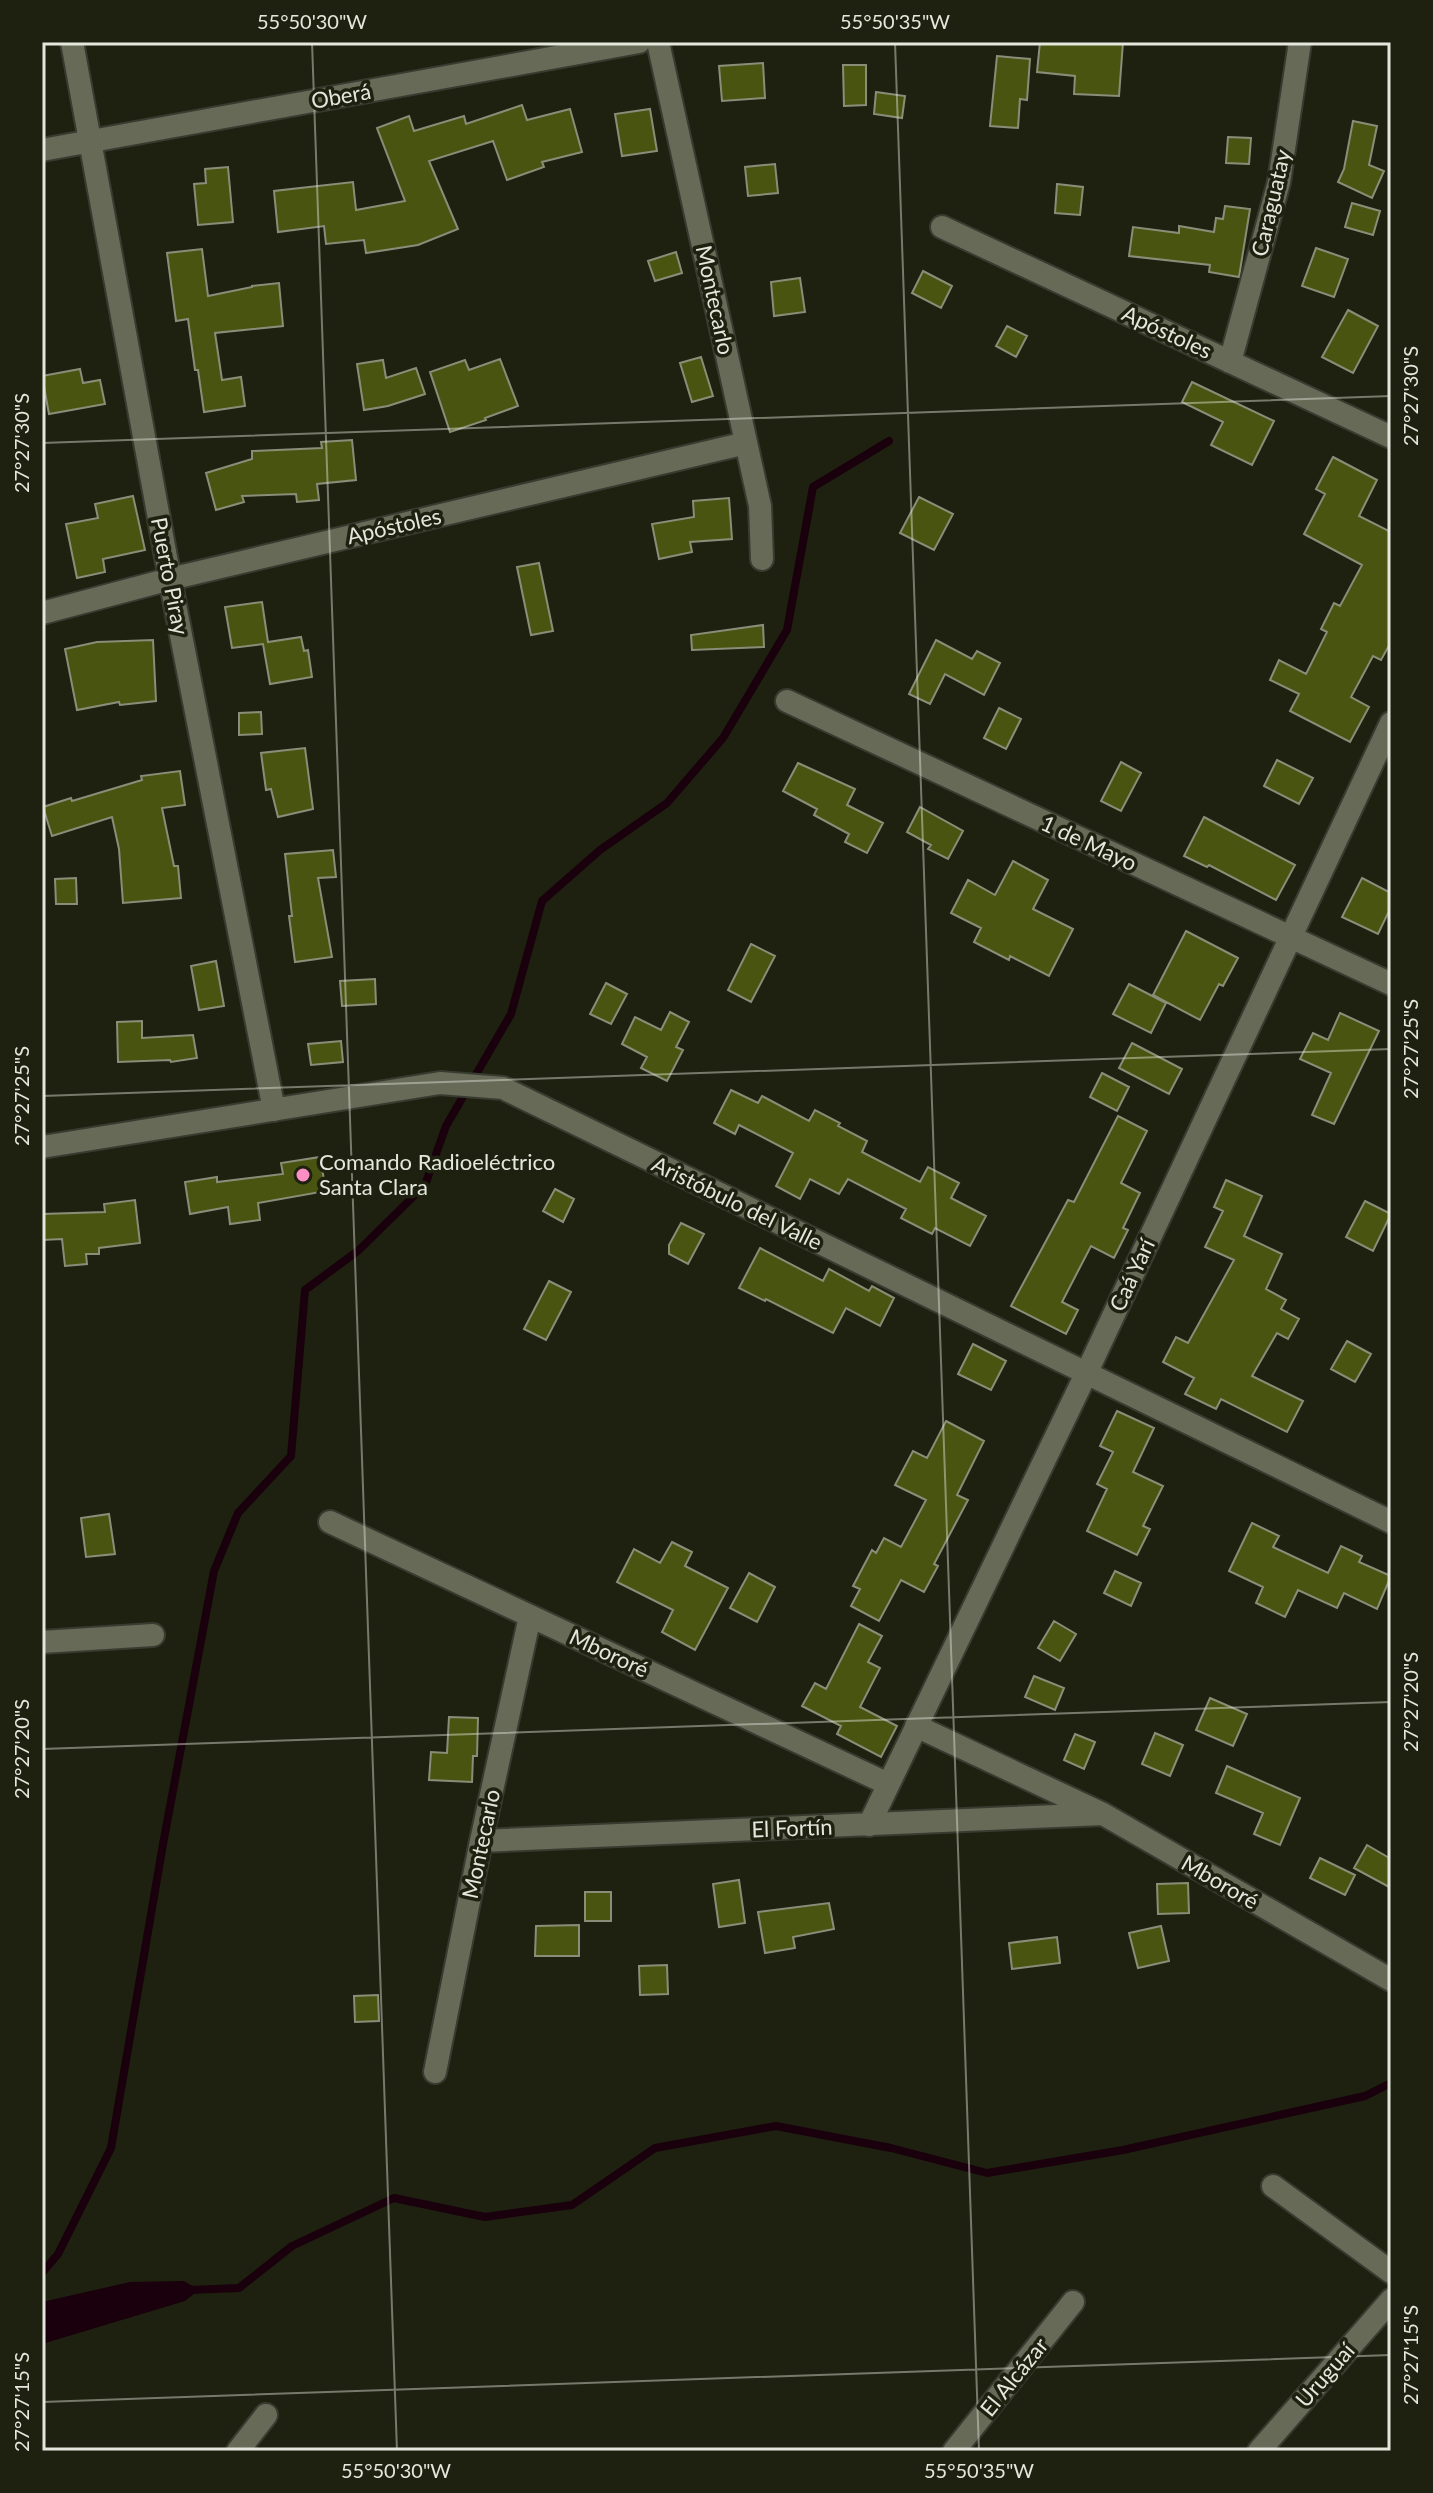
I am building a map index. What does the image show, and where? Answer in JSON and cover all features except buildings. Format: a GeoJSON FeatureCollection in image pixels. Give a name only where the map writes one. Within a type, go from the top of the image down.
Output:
{"type":"FeatureCollection","features":[{"type":"Feature","properties":{"kind":"street","name":"Puerto Piray"},"geometry":{"type":"LineString","coordinates":[[72,42],[170,579],[274,1110]]}},
{"type":"Feature","properties":{"kind":"street","name":"Oberá"},"geometry":{"type":"LineString","coordinates":[[42,150],[639,42]]}},
{"type":"Feature","properties":{"kind":"street","name":"Montecarlo"},"geometry":{"type":"LineString","coordinates":[[658,42],[760,506],[762,559]]}},
{"type":"Feature","properties":{"kind":"street","name":"Caraguatay"},"geometry":{"type":"LineString","coordinates":[[1230,362],[1279,182],[1300,42]]}},
{"type":"Feature","properties":{"kind":"street","name":"Apóstoles"},"geometry":{"type":"LineString","coordinates":[[942,227],[1391,437]]}},
{"type":"Feature","properties":{"kind":"street","name":"Apóstoles"},"geometry":{"type":"LineString","coordinates":[[42,613],[170,579],[746,443]]}},
{"type":"Feature","properties":{"kind":"street","name":"1 de Mayo"},"geometry":{"type":"LineString","coordinates":[[787,701],[1391,984]]}},
{"type":"Feature","properties":{"kind":"street","name":"Caá Yarí"},"geometry":{"type":"LineString","coordinates":[[869,1825],[1086,1374],[1391,723]]}},
{"type":"Feature","properties":{"kind":"street","name":"Aristóbulo del Valle"},"geometry":{"type":"LineString","coordinates":[[42,1147],[440,1083],[503,1088],[1391,1522]]}},
{"type":"Feature","properties":{"kind":"street","name":"Mbororé"},"geometry":{"type":"LineString","coordinates":[[330,1522],[888,1784]]}},
{"type":"Feature","properties":{"kind":"street","name":"Montecarlo"},"geometry":{"type":"LineString","coordinates":[[435,2072],[530,1616]]}},
{"type":"Feature","properties":{"kind":"street"},"geometry":{"type":"LineString","coordinates":[[42,1642],[153,1635]]}},
{"type":"Feature","properties":{"kind":"street","name":"Mbororé"},"geometry":{"type":"LineString","coordinates":[[916,1726],[1103,1814],[1391,1980]]}},
{"type":"Feature","properties":{"kind":"street","name":"El Fortín"},"geometry":{"type":"LineString","coordinates":[[481,1841],[1103,1814]]}},
{"type":"Feature","properties":{"kind":"street"},"geometry":{"type":"LineString","coordinates":[[1273,2186],[1391,2272]]}},
{"type":"Feature","properties":{"kind":"street","name":"Uruguaí"},"geometry":{"type":"LineString","coordinates":[[1259,2451],[1391,2300]]}},
{"type":"Feature","properties":{"kind":"street","name":"El Alcázar"},"geometry":{"type":"LineString","coordinates":[[954,2451],[1073,2302]]}},
{"type":"Feature","properties":{"kind":"street"},"geometry":{"type":"LineString","coordinates":[[238,2451],[266,2415]]}},
{"type":"Feature","properties":{"kind":"shaded area"},"geometry":{"type":"Polygon","coordinates":[[[184,2281],[199,2290],[185,2301],[42,2344],[42,2302],[130,2282],[184,2281]]]}},
{"type":"Feature","properties":{"kind":"waterway"},"geometry":{"type":"LineString","coordinates":[[42,2273],[58,2254],[111,2148],[214,1571],[238,1513],[291,1456],[305,1290],[359,1250],[425,1185],[446,1126],[511,1014],[542,901],[600,850],[667,803],[723,738],[787,630],[813,487],[889,441]]}},
{"type":"Feature","properties":{"kind":"waterway"},"geometry":{"type":"LineString","coordinates":[[188,2290],[239,2288],[292,2246],[394,2198],[485,2217],[572,2205],[655,2148],[776,2126],[891,2148],[987,2173],[1123,2150],[1365,2096],[1391,2083]]}},
{"type":"Feature","properties":{"kind":"place","name":"Comando Radioeléctrico Santa Clara"},"geometry":{"type":"Point","coordinates":[303,1175]}}]}
